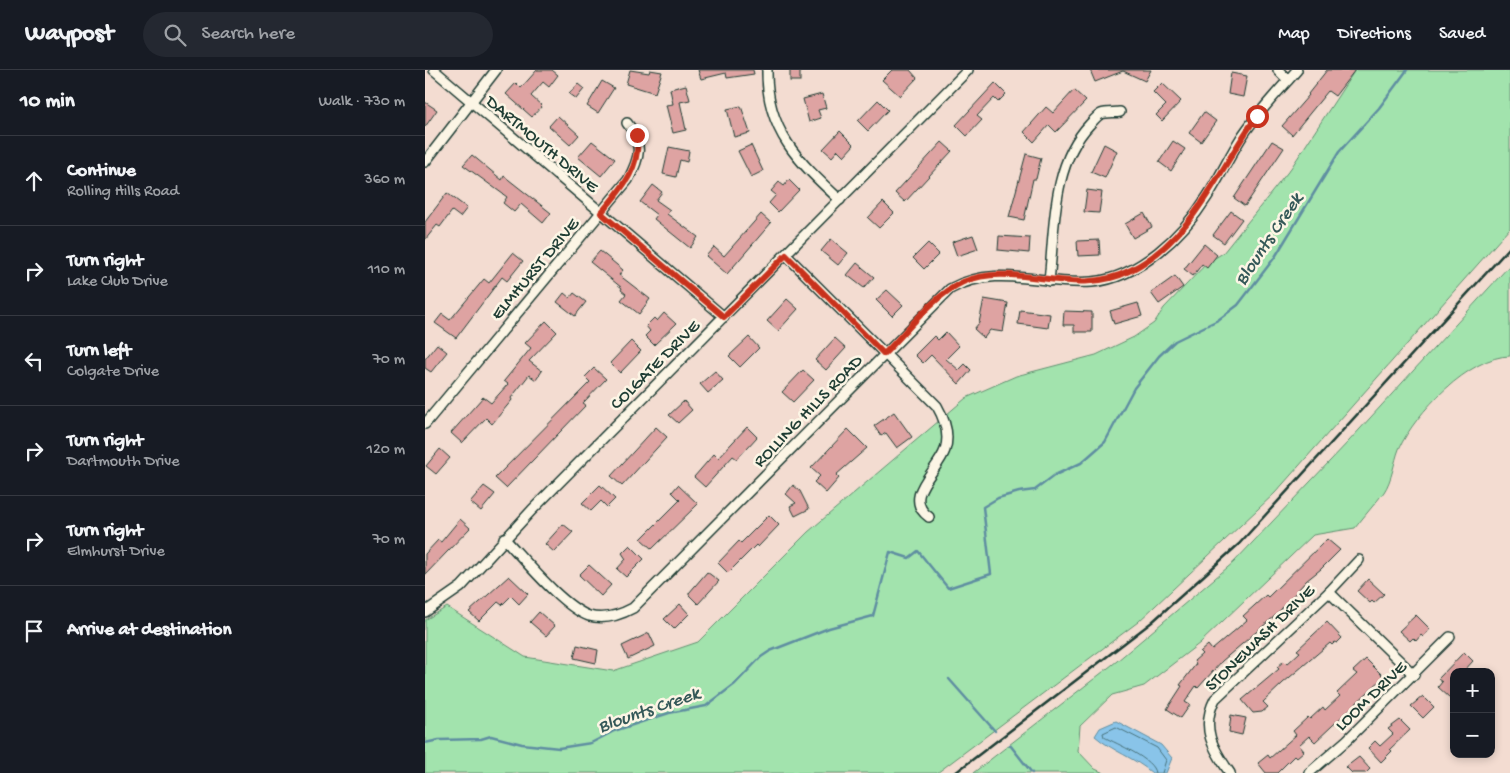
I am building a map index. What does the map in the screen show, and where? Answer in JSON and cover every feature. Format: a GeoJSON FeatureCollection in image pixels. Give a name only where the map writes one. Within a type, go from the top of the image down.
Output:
{"type":"FeatureCollection","features":[{"type":"Feature","properties":{"kind":"street","name":"DARTMOUTH DRIVE"},"geometry":{"type":"LineString","coordinates":[[434,70],[724,317]]}},
{"type":"Feature","properties":{"kind":"street"},"geometry":{"type":"LineString","coordinates":[[425,162],[496,70]]}},
{"type":"Feature","properties":{"kind":"street"},"geometry":{"type":"LineString","coordinates":[[767,70],[771,107],[784,139],[807,169],[840,200]]}},
{"type":"Feature","properties":{"kind":"street","name":"COLGATE DRIVE"},"geometry":{"type":"LineString","coordinates":[[425,612],[461,587],[504,538],[968,70]]}},
{"type":"Feature","properties":{"kind":"street"},"geometry":{"type":"LineString","coordinates":[[1278,70],[1288,80]]}},
{"type":"Feature","properties":{"kind":"street","name":"ROLLING HILLS ROAD"},"geometry":{"type":"LineString","coordinates":[[504,538],[561,596],[582,613],[601,618],[625,613],[641,602],[941,296],[963,282],[976,278],[1000,275],[1049,281],[1092,282],[1119,276],[1146,261],[1163,247],[1201,205],[1242,137],[1297,70]]}},
{"type":"Feature","properties":{"kind":"street"},"geometry":{"type":"LineString","coordinates":[[1049,281],[1059,187],[1068,158],[1076,142],[1101,114],[1121,112]]}},
{"type":"Feature","properties":{"kind":"street","name":"ELMHURST DRIVE"},"geometry":{"type":"LineString","coordinates":[[425,424],[628,180],[637,159],[637,135],[627,123]]}},
{"type":"Feature","properties":{"kind":"street"},"geometry":{"type":"LineString","coordinates":[[786,255],[937,406],[947,434],[944,452],[919,493],[920,507],[929,517]]}},
{"type":"Feature","properties":{"kind":"street","name":"STONEWASH DRIVE"},"geometry":{"type":"LineString","coordinates":[[1229,773],[1209,739],[1208,718],[1215,699],[1329,592],[1359,560]]}},
{"type":"Feature","properties":{"kind":"street"},"geometry":{"type":"LineString","coordinates":[[1329,592],[1414,675]]}},
{"type":"Feature","properties":{"kind":"street","name":"LOOM DRIVE"},"geometry":{"type":"LineString","coordinates":[[1309,773],[1347,740],[1450,637]]}},
{"type":"Feature","properties":{"kind":"green space"},"geometry":{"type":"Polygon","coordinates":[[[1355,70],[1510,70],[1510,228],[1275,493],[1138,622],[937,773],[425,773],[425,620],[447,607],[525,657],[613,671],[698,642],[808,532],[966,398],[1016,376],[1096,355],[1134,337],[1154,323],[1164,308],[1207,263],[1223,253],[1291,168],[1355,70]]]}},
{"type":"Feature","properties":{"kind":"green space"},"geometry":{"type":"Polygon","coordinates":[[[1510,265],[1510,356],[1478,365],[1445,389],[1417,419],[1399,449],[1387,487],[1355,528],[1313,535],[1200,643],[1144,686],[1112,695],[1080,726],[1078,751],[1095,769],[1104,773],[973,773],[1117,661],[1234,562],[1349,441],[1510,265]]]}},
{"type":"Feature","properties":{"kind":"water"},"geometry":{"type":"Polygon","coordinates":[[[1116,721],[1161,745],[1172,758],[1166,773],[1152,773],[1095,736],[1100,728],[1116,721]]]}},
{"type":"Feature","properties":{"kind":"building"},"geometry":{"type":"Polygon","coordinates":[[[537,70],[552,70],[558,75],[549,87],[543,82],[531,96],[542,106],[532,117],[506,94],[516,83],[521,88],[537,70]]]}},
{"type":"Feature","properties":{"kind":"building"},"geometry":{"type":"Polygon","coordinates":[[[630,70],[649,73],[650,70],[662,72],[655,93],[626,84],[630,70]]]}},
{"type":"Feature","properties":{"kind":"building"},"geometry":{"type":"Polygon","coordinates":[[[698,70],[753,70],[754,74],[727,78],[726,73],[701,79],[698,70]]]}},
{"type":"Feature","properties":{"kind":"building"},"geometry":{"type":"Polygon","coordinates":[[[790,70],[800,70],[800,81],[790,81],[790,70]]]}},
{"type":"Feature","properties":{"kind":"building"},"geometry":{"type":"Polygon","coordinates":[[[892,70],[910,70],[917,78],[900,96],[882,80],[892,70]]]}},
{"type":"Feature","properties":{"kind":"building"},"geometry":{"type":"Polygon","coordinates":[[[1090,70],[1151,70],[1145,81],[1123,71],[1095,82],[1090,70]]]}},
{"type":"Feature","properties":{"kind":"building"},"geometry":{"type":"Polygon","coordinates":[[[1327,70],[1355,70],[1335,96],[1328,91],[1292,135],[1282,126],[1309,95],[1327,70]]]}},
{"type":"Feature","properties":{"kind":"building"},"geometry":{"type":"Polygon","coordinates":[[[1231,73],[1247,76],[1243,97],[1228,94],[1231,73]]]}},
{"type":"Feature","properties":{"kind":"building"},"geometry":{"type":"Polygon","coordinates":[[[602,81],[614,88],[598,113],[587,106],[602,81]]]}},
{"type":"Feature","properties":{"kind":"building"},"geometry":{"type":"Polygon","coordinates":[[[995,83],[1006,94],[998,102],[994,98],[977,116],[982,120],[967,136],[956,125],[995,83]]]}},
{"type":"Feature","properties":{"kind":"building"},"geometry":{"type":"Polygon","coordinates":[[[1162,83],[1181,101],[1162,121],[1156,115],[1166,105],[1153,92],[1162,83]]]}},
{"type":"Feature","properties":{"kind":"building"},"geometry":{"type":"Polygon","coordinates":[[[578,84],[584,89],[576,99],[569,94],[578,84]]]}},
{"type":"Feature","properties":{"kind":"building"},"geometry":{"type":"Polygon","coordinates":[[[686,85],[690,100],[680,102],[686,130],[673,133],[666,105],[673,104],[670,89],[686,85]]]}},
{"type":"Feature","properties":{"kind":"building"},"geometry":{"type":"Polygon","coordinates":[[[1074,90],[1086,101],[1056,132],[1049,125],[1034,142],[1024,132],[1046,107],[1053,113],[1074,90]]]}},
{"type":"Feature","properties":{"kind":"building"},"geometry":{"type":"Polygon","coordinates":[[[822,94],[826,108],[818,110],[821,118],[809,122],[803,99],[822,94]]]}},
{"type":"Feature","properties":{"kind":"building"},"geometry":{"type":"Polygon","coordinates":[[[878,100],[888,110],[868,131],[858,121],[878,100]]]}},
{"type":"Feature","properties":{"kind":"building"},"geometry":{"type":"Polygon","coordinates":[[[425,102],[437,110],[425,127],[425,102]]]}},
{"type":"Feature","properties":{"kind":"building"},"geometry":{"type":"Polygon","coordinates":[[[741,106],[750,133],[734,137],[727,109],[741,106]]]}},
{"type":"Feature","properties":{"kind":"building"},"geometry":{"type":"Polygon","coordinates":[[[1204,112],[1216,121],[1201,142],[1189,133],[1204,112]]]}},
{"type":"Feature","properties":{"kind":"building"},"geometry":{"type":"Polygon","coordinates":[[[558,116],[579,135],[570,145],[549,126],[558,116]]]}},
{"type":"Feature","properties":{"kind":"building"},"geometry":{"type":"Polygon","coordinates":[[[840,131],[854,145],[844,156],[838,150],[832,157],[823,149],[840,131]]]}},
{"type":"Feature","properties":{"kind":"building"},"geometry":{"type":"Polygon","coordinates":[[[592,141],[615,159],[601,176],[578,157],[592,141]]]}},
{"type":"Feature","properties":{"kind":"building"},"geometry":{"type":"Polygon","coordinates":[[[1173,141],[1185,149],[1171,171],[1159,162],[1173,141]]]}},
{"type":"Feature","properties":{"kind":"building"},"geometry":{"type":"Polygon","coordinates":[[[1272,141],[1284,148],[1245,206],[1234,198],[1272,141]]]}},
{"type":"Feature","properties":{"kind":"building"},"geometry":{"type":"Polygon","coordinates":[[[942,142],[952,151],[905,202],[895,193],[942,142]]]}},
{"type":"Feature","properties":{"kind":"building"},"geometry":{"type":"Polygon","coordinates":[[[1104,144],[1117,151],[1105,178],[1091,172],[1104,144]]]}},
{"type":"Feature","properties":{"kind":"building"},"geometry":{"type":"Polygon","coordinates":[[[751,145],[763,171],[751,177],[738,151],[751,145]]]}},
{"type":"Feature","properties":{"kind":"building"},"geometry":{"type":"Polygon","coordinates":[[[669,147],[689,151],[687,162],[680,160],[676,177],[663,174],[669,147]]]}},
{"type":"Feature","properties":{"kind":"building"},"geometry":{"type":"Polygon","coordinates":[[[1026,154],[1041,158],[1036,179],[1033,179],[1024,220],[1009,217],[1026,154]]]}},
{"type":"Feature","properties":{"kind":"building"},"geometry":{"type":"Polygon","coordinates":[[[472,155],[502,180],[504,176],[551,213],[543,223],[521,204],[514,212],[503,203],[507,197],[463,165],[472,155]]]}},
{"type":"Feature","properties":{"kind":"building"},"geometry":{"type":"Polygon","coordinates":[[[789,180],[799,190],[778,212],[769,203],[776,195],[771,191],[779,182],[784,186],[789,180]]]}},
{"type":"Feature","properties":{"kind":"building"},"geometry":{"type":"Polygon","coordinates":[[[653,185],[662,192],[656,200],[670,210],[667,214],[698,237],[690,248],[654,219],[657,215],[640,202],[653,185]]]}},
{"type":"Feature","properties":{"kind":"building"},"geometry":{"type":"Polygon","coordinates":[[[1087,190],[1102,192],[1099,213],[1084,212],[1087,190]]]}},
{"type":"Feature","properties":{"kind":"building"},"geometry":{"type":"Polygon","coordinates":[[[447,193],[467,208],[460,217],[452,211],[440,227],[437,225],[425,240],[425,222],[447,193]]]}},
{"type":"Feature","properties":{"kind":"building"},"geometry":{"type":"Polygon","coordinates":[[[883,202],[894,213],[879,228],[868,218],[883,202]]]}},
{"type":"Feature","properties":{"kind":"building"},"geometry":{"type":"Polygon","coordinates":[[[1231,211],[1242,219],[1224,243],[1213,235],[1231,211]]]}},
{"type":"Feature","properties":{"kind":"building"},"geometry":{"type":"Polygon","coordinates":[[[1144,213],[1152,227],[1133,238],[1125,224],[1144,213]]]}},
{"type":"Feature","properties":{"kind":"building"},"geometry":{"type":"Polygon","coordinates":[[[761,214],[771,223],[727,274],[706,256],[714,247],[724,256],[761,214]]]}},
{"type":"Feature","properties":{"kind":"building"},"geometry":{"type":"Polygon","coordinates":[[[973,235],[978,249],[957,256],[952,242],[973,235]]]}},
{"type":"Feature","properties":{"kind":"building"},"geometry":{"type":"Polygon","coordinates":[[[999,236],[1030,238],[1029,253],[998,250],[999,236]]]}},
{"type":"Feature","properties":{"kind":"building"},"geometry":{"type":"Polygon","coordinates":[[[831,239],[848,253],[838,265],[821,251],[831,239]]]}},
{"type":"Feature","properties":{"kind":"building"},"geometry":{"type":"Polygon","coordinates":[[[1099,240],[1100,255],[1078,256],[1077,241],[1099,240]]]}},
{"type":"Feature","properties":{"kind":"building"},"geometry":{"type":"Polygon","coordinates":[[[928,243],[939,254],[924,269],[913,258],[928,243]]]}},
{"type":"Feature","properties":{"kind":"building"},"geometry":{"type":"Polygon","coordinates":[[[1204,244],[1217,255],[1207,268],[1202,264],[1193,276],[1184,269],[1204,244]]]}},
{"type":"Feature","properties":{"kind":"building"},"geometry":{"type":"Polygon","coordinates":[[[600,251],[623,270],[619,275],[650,299],[639,314],[621,300],[626,294],[621,290],[622,288],[590,262],[600,251]]]}},
{"type":"Feature","properties":{"kind":"building"},"geometry":{"type":"Polygon","coordinates":[[[513,253],[523,261],[507,281],[502,277],[456,338],[435,323],[442,314],[450,320],[484,279],[489,283],[513,253]]]}},
{"type":"Feature","properties":{"kind":"building"},"geometry":{"type":"Polygon","coordinates":[[[857,263],[874,277],[864,288],[847,275],[857,263]]]}},
{"type":"Feature","properties":{"kind":"building"},"geometry":{"type":"Polygon","coordinates":[[[1175,276],[1183,287],[1159,304],[1151,293],[1175,276]]]}},
{"type":"Feature","properties":{"kind":"building"},"geometry":{"type":"Polygon","coordinates":[[[887,290],[903,305],[892,316],[876,300],[887,290]]]}},
{"type":"Feature","properties":{"kind":"building"},"geometry":{"type":"Polygon","coordinates":[[[564,293],[570,298],[574,293],[586,302],[575,316],[557,302],[564,293]]]}},
{"type":"Feature","properties":{"kind":"building"},"geometry":{"type":"Polygon","coordinates":[[[787,299],[798,309],[778,331],[767,321],[787,299]]]}},
{"type":"Feature","properties":{"kind":"building"},"geometry":{"type":"Polygon","coordinates":[[[984,299],[1008,303],[1003,332],[990,330],[984,338],[974,329],[979,323],[984,299]]]}},
{"type":"Feature","properties":{"kind":"building"},"geometry":{"type":"Polygon","coordinates":[[[1138,303],[1142,316],[1114,324],[1110,311],[1138,303]]]}},
{"type":"Feature","properties":{"kind":"building"},"geometry":{"type":"Polygon","coordinates":[[[1020,310],[1050,314],[1048,328],[1018,324],[1020,310]]]}},
{"type":"Feature","properties":{"kind":"building"},"geometry":{"type":"Polygon","coordinates":[[[1064,311],[1092,312],[1092,332],[1074,332],[1074,325],[1063,325],[1064,311]]]}},
{"type":"Feature","properties":{"kind":"building"},"geometry":{"type":"Polygon","coordinates":[[[664,313],[676,324],[654,345],[645,336],[650,331],[646,326],[654,318],[657,321],[664,313]]]}},
{"type":"Feature","properties":{"kind":"building"},"geometry":{"type":"Polygon","coordinates":[[[546,321],[557,332],[529,361],[542,371],[536,380],[529,375],[492,424],[486,418],[462,443],[451,433],[483,397],[491,403],[508,384],[504,381],[531,348],[525,343],[546,321]]]}},
{"type":"Feature","properties":{"kind":"building"},"geometry":{"type":"Polygon","coordinates":[[[946,332],[959,346],[946,359],[959,370],[965,364],[971,370],[959,384],[931,355],[923,363],[915,355],[934,336],[938,340],[946,332]]]}},
{"type":"Feature","properties":{"kind":"building"},"geometry":{"type":"Polygon","coordinates":[[[749,337],[759,348],[740,367],[729,356],[749,337]]]}},
{"type":"Feature","properties":{"kind":"building"},"geometry":{"type":"Polygon","coordinates":[[[835,338],[846,348],[826,370],[815,360],[835,338]]]}},
{"type":"Feature","properties":{"kind":"building"},"geometry":{"type":"Polygon","coordinates":[[[631,341],[641,351],[620,373],[610,363],[631,341]]]}},
{"type":"Feature","properties":{"kind":"building"},"geometry":{"type":"Polygon","coordinates":[[[437,344],[447,352],[431,372],[425,368],[425,359],[437,344]]]}},
{"type":"Feature","properties":{"kind":"building"},"geometry":{"type":"Polygon","coordinates":[[[594,368],[606,379],[583,403],[586,405],[506,488],[495,478],[590,382],[585,377],[594,368]]]}},
{"type":"Feature","properties":{"kind":"building"},"geometry":{"type":"Polygon","coordinates":[[[803,370],[814,380],[793,402],[782,392],[803,370]]]}},
{"type":"Feature","properties":{"kind":"building"},"geometry":{"type":"Polygon","coordinates":[[[715,371],[723,380],[708,393],[700,384],[715,371]]]}},
{"type":"Feature","properties":{"kind":"building"},"geometry":{"type":"Polygon","coordinates":[[[684,401],[692,410],[678,423],[669,415],[684,401]]]}},
{"type":"Feature","properties":{"kind":"building"},"geometry":{"type":"Polygon","coordinates":[[[894,412],[912,437],[897,448],[886,433],[881,436],[874,426],[894,412]]]}},
{"type":"Feature","properties":{"kind":"building"},"geometry":{"type":"Polygon","coordinates":[[[656,427],[667,437],[622,486],[611,476],[656,427]]]}},
{"type":"Feature","properties":{"kind":"building"},"geometry":{"type":"Polygon","coordinates":[[[747,427],[757,437],[737,459],[733,456],[705,487],[694,477],[714,454],[718,458],[747,427]]]}},
{"type":"Feature","properties":{"kind":"building"},"geometry":{"type":"Polygon","coordinates":[[[848,429],[867,448],[836,475],[839,478],[826,493],[814,482],[820,476],[811,468],[848,429]]]}},
{"type":"Feature","properties":{"kind":"building"},"geometry":{"type":"Polygon","coordinates":[[[440,449],[450,458],[436,474],[426,466],[440,449]]]}},
{"type":"Feature","properties":{"kind":"building"},"geometry":{"type":"Polygon","coordinates":[[[600,485],[615,499],[607,507],[601,501],[591,511],[582,503],[600,485]]]}},
{"type":"Feature","properties":{"kind":"building"},"geometry":{"type":"Polygon","coordinates":[[[678,485],[698,504],[652,549],[641,539],[680,500],[672,492],[678,485]]]}},
{"type":"Feature","properties":{"kind":"building"},"geometry":{"type":"Polygon","coordinates":[[[793,485],[800,491],[809,509],[795,516],[790,506],[796,503],[786,494],[793,485]]]}},
{"type":"Feature","properties":{"kind":"building"},"geometry":{"type":"Polygon","coordinates":[[[484,486],[495,494],[481,511],[470,502],[484,486]]]}},
{"type":"Feature","properties":{"kind":"building"},"geometry":{"type":"Polygon","coordinates":[[[769,515],[779,525],[758,547],[756,545],[728,573],[718,563],[739,541],[741,543],[769,515]]]}},
{"type":"Feature","properties":{"kind":"building"},"geometry":{"type":"Polygon","coordinates":[[[460,519],[470,528],[425,575],[425,554],[438,540],[441,542],[460,519]]]}},
{"type":"Feature","properties":{"kind":"building"},"geometry":{"type":"Polygon","coordinates":[[[563,524],[573,532],[554,552],[545,544],[563,524]]]}},
{"type":"Feature","properties":{"kind":"building"},"geometry":{"type":"Polygon","coordinates":[[[1327,539],[1340,550],[1306,581],[1275,616],[1222,661],[1198,688],[1196,686],[1185,702],[1190,705],[1181,718],[1167,709],[1182,686],[1180,685],[1196,664],[1194,661],[1202,654],[1200,652],[1208,645],[1212,650],[1247,620],[1243,616],[1266,595],[1268,597],[1327,539]]]}},
{"type":"Feature","properties":{"kind":"building"},"geometry":{"type":"Polygon","coordinates":[[[630,545],[644,559],[626,577],[617,569],[626,559],[622,553],[630,545]]]}},
{"type":"Feature","properties":{"kind":"building"},"geometry":{"type":"Polygon","coordinates":[[[589,565],[611,585],[601,596],[579,575],[589,565]]]}},
{"type":"Feature","properties":{"kind":"building"},"geometry":{"type":"Polygon","coordinates":[[[707,572],[719,581],[698,604],[689,593],[707,572]]]}},
{"type":"Feature","properties":{"kind":"building"},"geometry":{"type":"Polygon","coordinates":[[[509,576],[528,594],[519,604],[511,596],[502,605],[498,602],[479,621],[469,612],[509,576]]]}},
{"type":"Feature","properties":{"kind":"building"},"geometry":{"type":"Polygon","coordinates":[[[1368,579],[1384,594],[1374,603],[1372,601],[1370,603],[1357,591],[1368,579]]]}},
{"type":"Feature","properties":{"kind":"building"},"geometry":{"type":"Polygon","coordinates":[[[680,604],[689,614],[674,629],[664,619],[680,604]]]}},
{"type":"Feature","properties":{"kind":"building"},"geometry":{"type":"Polygon","coordinates":[[[539,612],[555,626],[546,636],[530,622],[539,612]]]}},
{"type":"Feature","properties":{"kind":"building"},"geometry":{"type":"Polygon","coordinates":[[[1416,615],[1430,629],[1423,637],[1421,635],[1416,641],[1413,638],[1410,641],[1399,631],[1416,615]]]}},
{"type":"Feature","properties":{"kind":"building"},"geometry":{"type":"Polygon","coordinates":[[[1327,622],[1342,638],[1337,643],[1335,642],[1332,645],[1330,643],[1283,683],[1263,702],[1268,707],[1262,712],[1253,713],[1242,700],[1279,669],[1277,667],[1284,661],[1287,664],[1300,652],[1297,650],[1327,622]]]}},
{"type":"Feature","properties":{"kind":"building"},"geometry":{"type":"Polygon","coordinates":[[[649,633],[655,646],[628,659],[622,646],[649,633]]]}},
{"type":"Feature","properties":{"kind":"building"},"geometry":{"type":"Polygon","coordinates":[[[577,645],[598,650],[596,663],[574,658],[577,645]]]}},
{"type":"Feature","properties":{"kind":"building"},"geometry":{"type":"Polygon","coordinates":[[[1464,652],[1473,661],[1467,668],[1450,668],[1450,698],[1438,687],[1442,682],[1438,679],[1464,652]]]}},
{"type":"Feature","properties":{"kind":"building"},"geometry":{"type":"Polygon","coordinates":[[[1366,659],[1384,677],[1315,742],[1309,736],[1299,745],[1304,751],[1297,757],[1295,755],[1277,773],[1266,773],[1258,763],[1268,755],[1270,758],[1296,735],[1293,731],[1308,717],[1310,719],[1323,707],[1325,710],[1340,696],[1337,693],[1357,674],[1353,671],[1366,659]]]}},
{"type":"Feature","properties":{"kind":"building"},"geometry":{"type":"Polygon","coordinates":[[[1423,696],[1434,707],[1423,718],[1411,706],[1423,696]]]}},
{"type":"Feature","properties":{"kind":"building"},"geometry":{"type":"Polygon","coordinates":[[[1231,715],[1246,718],[1242,735],[1229,732],[1231,715]]]}},
{"type":"Feature","properties":{"kind":"building"},"geometry":{"type":"Polygon","coordinates":[[[1400,720],[1410,730],[1390,749],[1392,751],[1381,762],[1368,748],[1375,741],[1380,746],[1393,734],[1388,729],[1400,720]]]}},
{"type":"Feature","properties":{"kind":"building"},"geometry":{"type":"Polygon","coordinates":[[[1359,757],[1370,769],[1366,773],[1352,773],[1346,767],[1359,757]]]}},
{"type":"Feature","properties":{"kind":"waterway","name":"Blounts Creek"},"geometry":{"type":"LineString","coordinates":[[425,743],[439,740],[481,739],[491,736],[522,744],[559,748],[591,743],[614,731],[669,713],[706,706],[735,684],[761,657],[770,651],[829,628],[873,616],[890,552],[909,558],[918,551],[948,588],[991,574],[983,507],[998,498],[1035,490],[1055,475],[1081,463],[1105,442],[1134,388],[1159,356],[1175,341],[1218,320],[1238,305],[1275,257],[1339,152],[1379,108],[1407,70]]}},
{"type":"Feature","properties":{"kind":"waterway"},"geometry":{"type":"LineString","coordinates":[[949,679],[995,731]]}},
{"type":"Feature","properties":{"kind":"waterway"},"geometry":{"type":"LineString","coordinates":[[1010,745],[1032,773]]}},
{"type":"Feature","properties":{"kind":"railway"},"geometry":{"type":"LineString","coordinates":[[955,773],[1152,622],[1239,544],[1510,247]]}},
{"type":"Feature","properties":{"kind":"route"},"geometry":{"type":"LineString","coordinates":[[637,135],[637,159],[634,169],[628,180],[601,213],[724,317],[786,255],[884,354],[941,296],[963,282],[976,278],[1000,275],[1066,282],[1092,282],[1119,276],[1132,270],[1163,247],[1192,217],[1219,179],[1229,158],[1257,116]]}}]}
